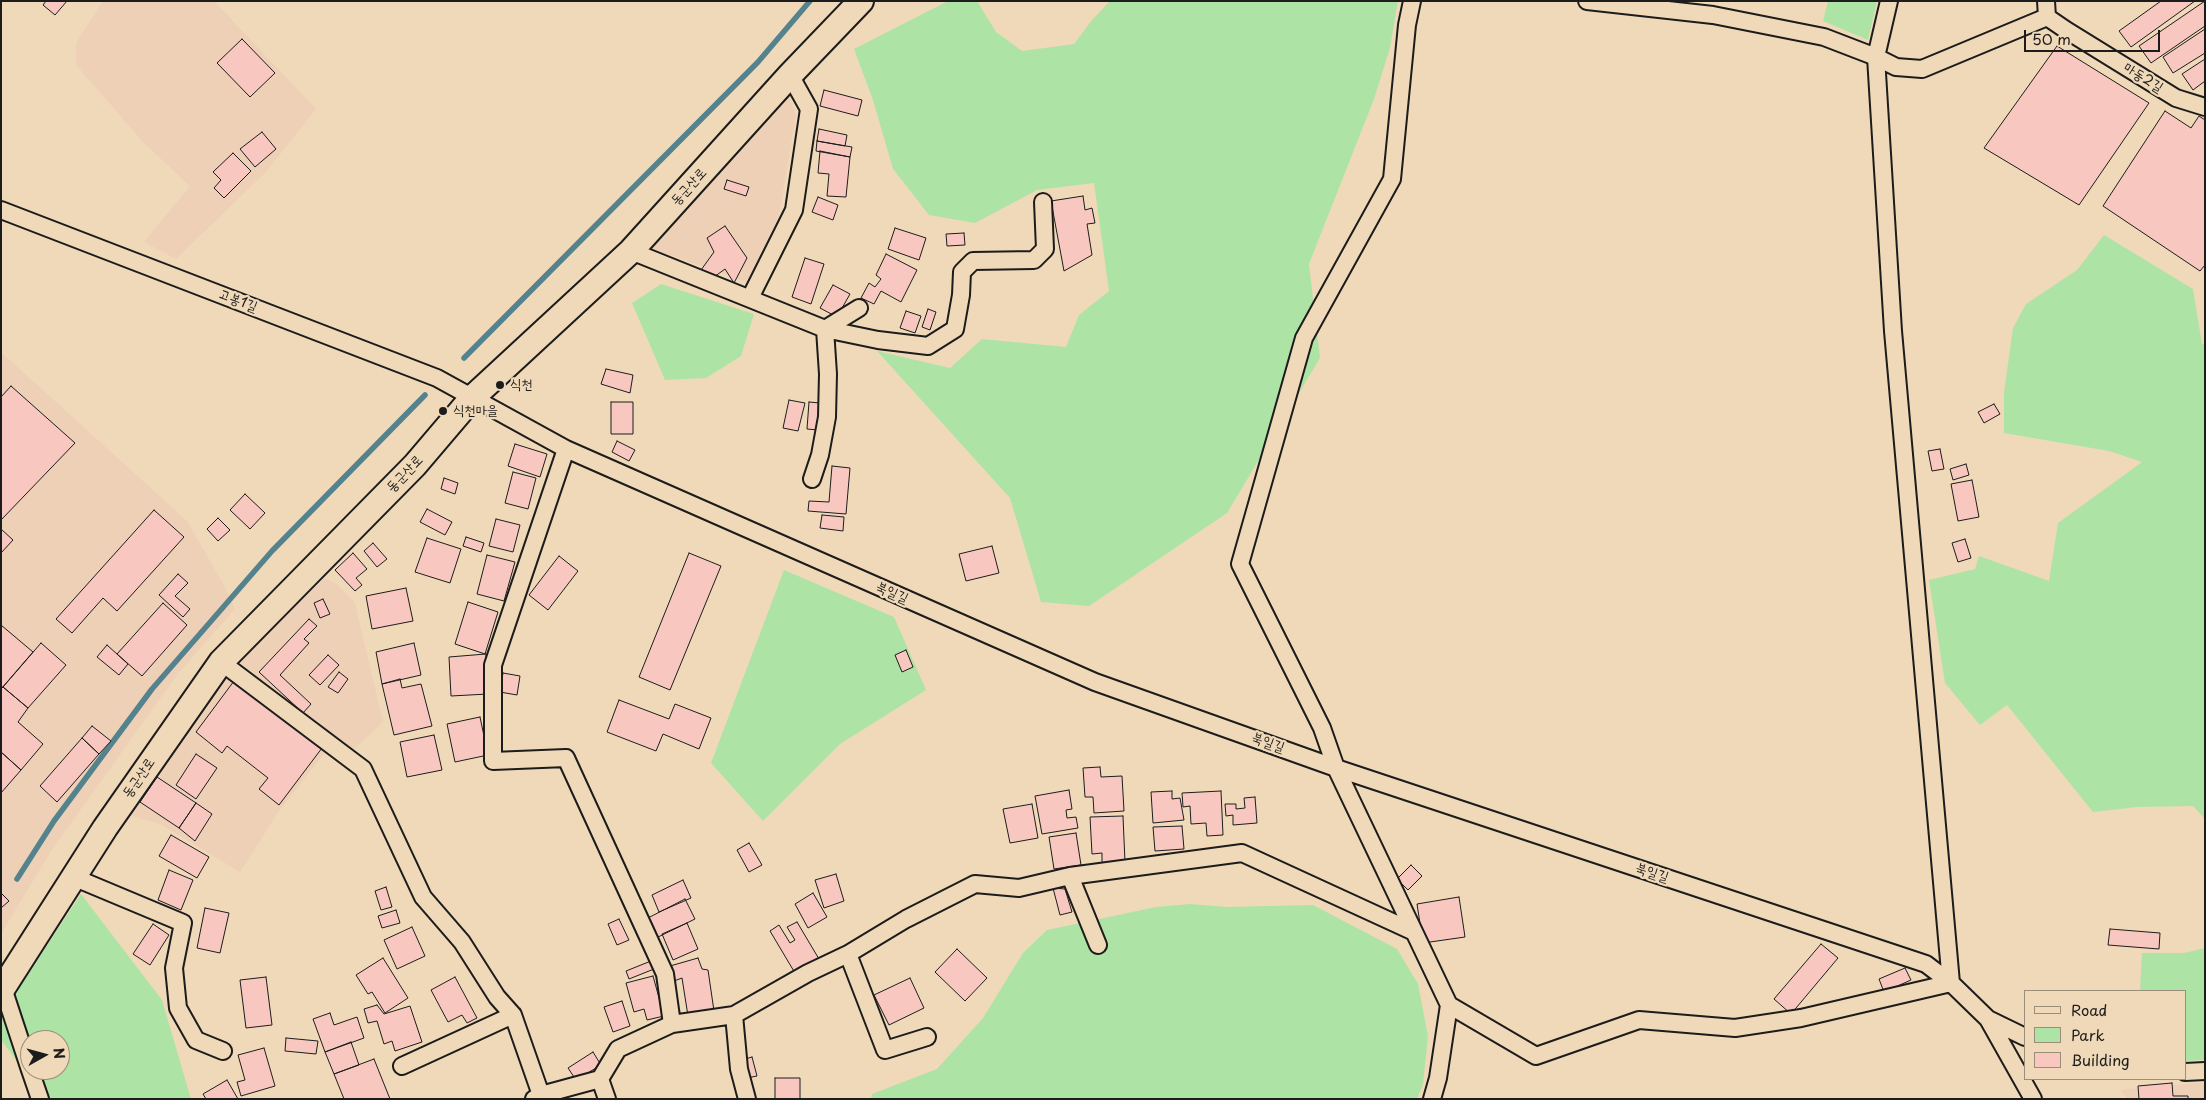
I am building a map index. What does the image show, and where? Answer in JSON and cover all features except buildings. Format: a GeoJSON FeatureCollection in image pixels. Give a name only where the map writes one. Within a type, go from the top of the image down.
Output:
{"type":"FeatureCollection","features":[{"type":"Feature","properties":{"kind":"street","name":"동군산로"},"geometry":{"type":"LineString","coordinates":[[2,989],[105,828],[221,662],[415,464],[472,398],[631,251],[790,75],[861,1]]}},
{"type":"Feature","properties":{"kind":"street"},"geometry":{"type":"LineString","coordinates":[[1412,1],[1407,24],[1392,179],[1304,338],[1240,564],[1322,728],[1336,768],[1449,1005],[1536,1056],[1638,1020],[1735,1028],[1801,1018],[1951,983],[1893,331],[1876,57],[1889,1]]}},
{"type":"Feature","properties":{"kind":"street"},"geometry":{"type":"LineString","coordinates":[[1587,1],[1723,17],[1824,37],[1876,57],[1896,67],[1922,69],[2046,9]]}},
{"type":"Feature","properties":{"kind":"street","name":"마동2길"},"geometry":{"type":"LineString","coordinates":[[2046,9],[2176,98],[2205,107]]}},
{"type":"Feature","properties":{"kind":"street"},"geometry":{"type":"LineString","coordinates":[[750,298],[794,210],[809,109],[790,75]]}},
{"type":"Feature","properties":{"kind":"street"},"geometry":{"type":"LineString","coordinates":[[631,251],[825,329],[878,340],[928,346],[955,329],[961,295],[962,272],[973,261],[1034,260],[1045,249],[1043,202]]}},
{"type":"Feature","properties":{"kind":"street","name":"고봉1길"},"geometry":{"type":"LineString","coordinates":[[1,210],[437,378],[472,398]]}},
{"type":"Feature","properties":{"kind":"street"},"geometry":{"type":"LineString","coordinates":[[825,329],[859,308]]}},
{"type":"Feature","properties":{"kind":"street"},"geometry":{"type":"LineString","coordinates":[[812,479],[820,455],[827,417],[828,374],[825,329]]}},
{"type":"Feature","properties":{"kind":"street","name":"북일길"},"geometry":{"type":"LineString","coordinates":[[472,398],[566,449],[1095,682],[1336,768],[1926,964],[1951,983],[1988,1019],[2033,1099]]}},
{"type":"Feature","properties":{"kind":"street"},"geometry":{"type":"LineString","coordinates":[[566,449],[493,665],[494,761],[566,758],[665,974],[672,1024]]}},
{"type":"Feature","properties":{"kind":"street"},"geometry":{"type":"LineString","coordinates":[[221,662],[364,769],[422,897],[462,942],[497,997],[513,1015],[538,1097],[600,1079],[618,1049],[672,1024],[734,1015],[808,973],[848,954],[906,919],[975,884],[1019,888],[1070,876],[1242,853],[1414,932]]}},
{"type":"Feature","properties":{"kind":"street"},"geometry":{"type":"LineString","coordinates":[[1070,876],[1098,945]]}},
{"type":"Feature","properties":{"kind":"street"},"geometry":{"type":"LineString","coordinates":[[73,877],[183,923],[174,968],[178,1008],[196,1040],[223,1051]]}},
{"type":"Feature","properties":{"kind":"street"},"geometry":{"type":"LineString","coordinates":[[848,954],[885,1050],[926,1037]]}},
{"type":"Feature","properties":{"kind":"street"},"geometry":{"type":"LineString","coordinates":[[2,989],[20,1041]]}},
{"type":"Feature","properties":{"kind":"street"},"geometry":{"type":"LineString","coordinates":[[1432,1099],[1438,1078],[1449,1005]]}},
{"type":"Feature","properties":{"kind":"street"},"geometry":{"type":"LineString","coordinates":[[402,1066],[513,1015]]}},
{"type":"Feature","properties":{"kind":"street"},"geometry":{"type":"LineString","coordinates":[[734,1015],[739,1069],[747,1099]]}},
{"type":"Feature","properties":{"kind":"street"},"geometry":{"type":"LineString","coordinates":[[1988,1019],[2024,1037]]}},
{"type":"Feature","properties":{"kind":"street"},"geometry":{"type":"LineString","coordinates":[[2186,1072],[2205,1071]]}},
{"type":"Feature","properties":{"kind":"street"},"geometry":{"type":"LineString","coordinates":[[600,1079],[608,1099]]}},
{"type":"Feature","properties":{"kind":"street"},"geometry":{"type":"LineString","coordinates":[[33,1080],[40,1099]]}},
{"type":"Feature","properties":{"kind":"shaded area"},"geometry":{"type":"Polygon","coordinates":[[[103,1],[214,1],[316,109],[265,173],[176,259],[144,242],[190,186],[144,143],[76,65],[76,43],[103,1]]]}},
{"type":"Feature","properties":{"kind":"shaded area"},"geometry":{"type":"Polygon","coordinates":[[[789,96],[796,115],[779,216],[746,282],[647,247],[789,96]]]}},
{"type":"Feature","properties":{"kind":"shaded area"},"geometry":{"type":"Polygon","coordinates":[[[1,352],[187,521],[224,585],[235,609],[177,675],[51,851],[1,934],[1,352]]]}},
{"type":"Feature","properties":{"kind":"shaded area"},"geometry":{"type":"Polygon","coordinates":[[[325,578],[338,585],[355,603],[383,722],[353,750],[326,751],[279,811],[240,872],[160,824],[124,814],[224,672],[325,578]]]}},
{"type":"Feature","properties":{"kind":"shaded area"},"geometry":{"type":"Polygon","coordinates":[[[2205,1082],[2205,1099],[2127,1099],[2120,1090],[2205,1082]]]}},
{"type":"Feature","properties":{"kind":"green space"},"geometry":{"type":"Polygon","coordinates":[[[948,1],[977,1],[996,32],[1022,51],[1074,44],[1092,20],[1110,1],[1398,1],[1390,48],[1374,99],[1309,264],[1320,358],[1227,513],[1089,606],[1041,602],[1010,498],[877,351],[950,368],[982,339],[1066,347],[1079,315],[1109,291],[1094,183],[1037,190],[975,223],[929,215],[893,169],[873,100],[854,49],[948,1]]]}},
{"type":"Feature","properties":{"kind":"green space"},"geometry":{"type":"Polygon","coordinates":[[[1828,1],[1877,1],[1868,40],[1823,21],[1828,1]]]}},
{"type":"Feature","properties":{"kind":"green space"},"geometry":{"type":"Polygon","coordinates":[[[2104,235],[2193,289],[2202,344],[2205,345],[2205,819],[2193,806],[2137,807],[2093,812],[2007,705],[1980,725],[1945,683],[1929,580],[1975,569],[1979,556],[2049,581],[2058,523],[2142,462],[2109,451],[2004,433],[2004,392],[2013,328],[2026,304],[2077,270],[2104,235]]]}},
{"type":"Feature","properties":{"kind":"green space"},"geometry":{"type":"Polygon","coordinates":[[[661,284],[754,314],[741,356],[706,378],[665,380],[632,303],[661,284]]]}},
{"type":"Feature","properties":{"kind":"green space"},"geometry":{"type":"Polygon","coordinates":[[[784,570],[894,617],[926,690],[840,744],[763,821],[711,763],[784,570]]]}},
{"type":"Feature","properties":{"kind":"green space"},"geometry":{"type":"Polygon","coordinates":[[[81,894],[162,1000],[191,1099],[46,1099],[32,1080],[70,1080],[70,1030],[20,1030],[20,1065],[1,1040],[1,1015],[81,894]]]}},
{"type":"Feature","properties":{"kind":"green space"},"geometry":{"type":"Polygon","coordinates":[[[1190,904],[1227,907],[1313,905],[1397,949],[1418,984],[1428,1036],[1423,1084],[1417,1099],[871,1099],[872,1094],[937,1069],[983,1018],[1023,953],[1047,930],[1156,907],[1190,904]]]}},
{"type":"Feature","properties":{"kind":"green space"},"geometry":{"type":"Polygon","coordinates":[[[2205,948],[2205,1060],[2186,1061],[2186,990],[2140,990],[2142,953],[2184,953],[2205,948]]]}},
{"type":"Feature","properties":{"kind":"waterway"},"geometry":{"type":"LineString","coordinates":[[464,358],[758,62],[810,1]]}},
{"type":"Feature","properties":{"kind":"waterway"},"geometry":{"type":"LineString","coordinates":[[17,879],[54,821],[152,689],[272,551],[425,395]]}},
{"type":"Feature","properties":{"kind":"place","name":"식천"},"geometry":{"type":"Point","coordinates":[500,385]}},
{"type":"Feature","properties":{"kind":"place","name":"식천마을"},"geometry":{"type":"Point","coordinates":[443,411]}}]}
